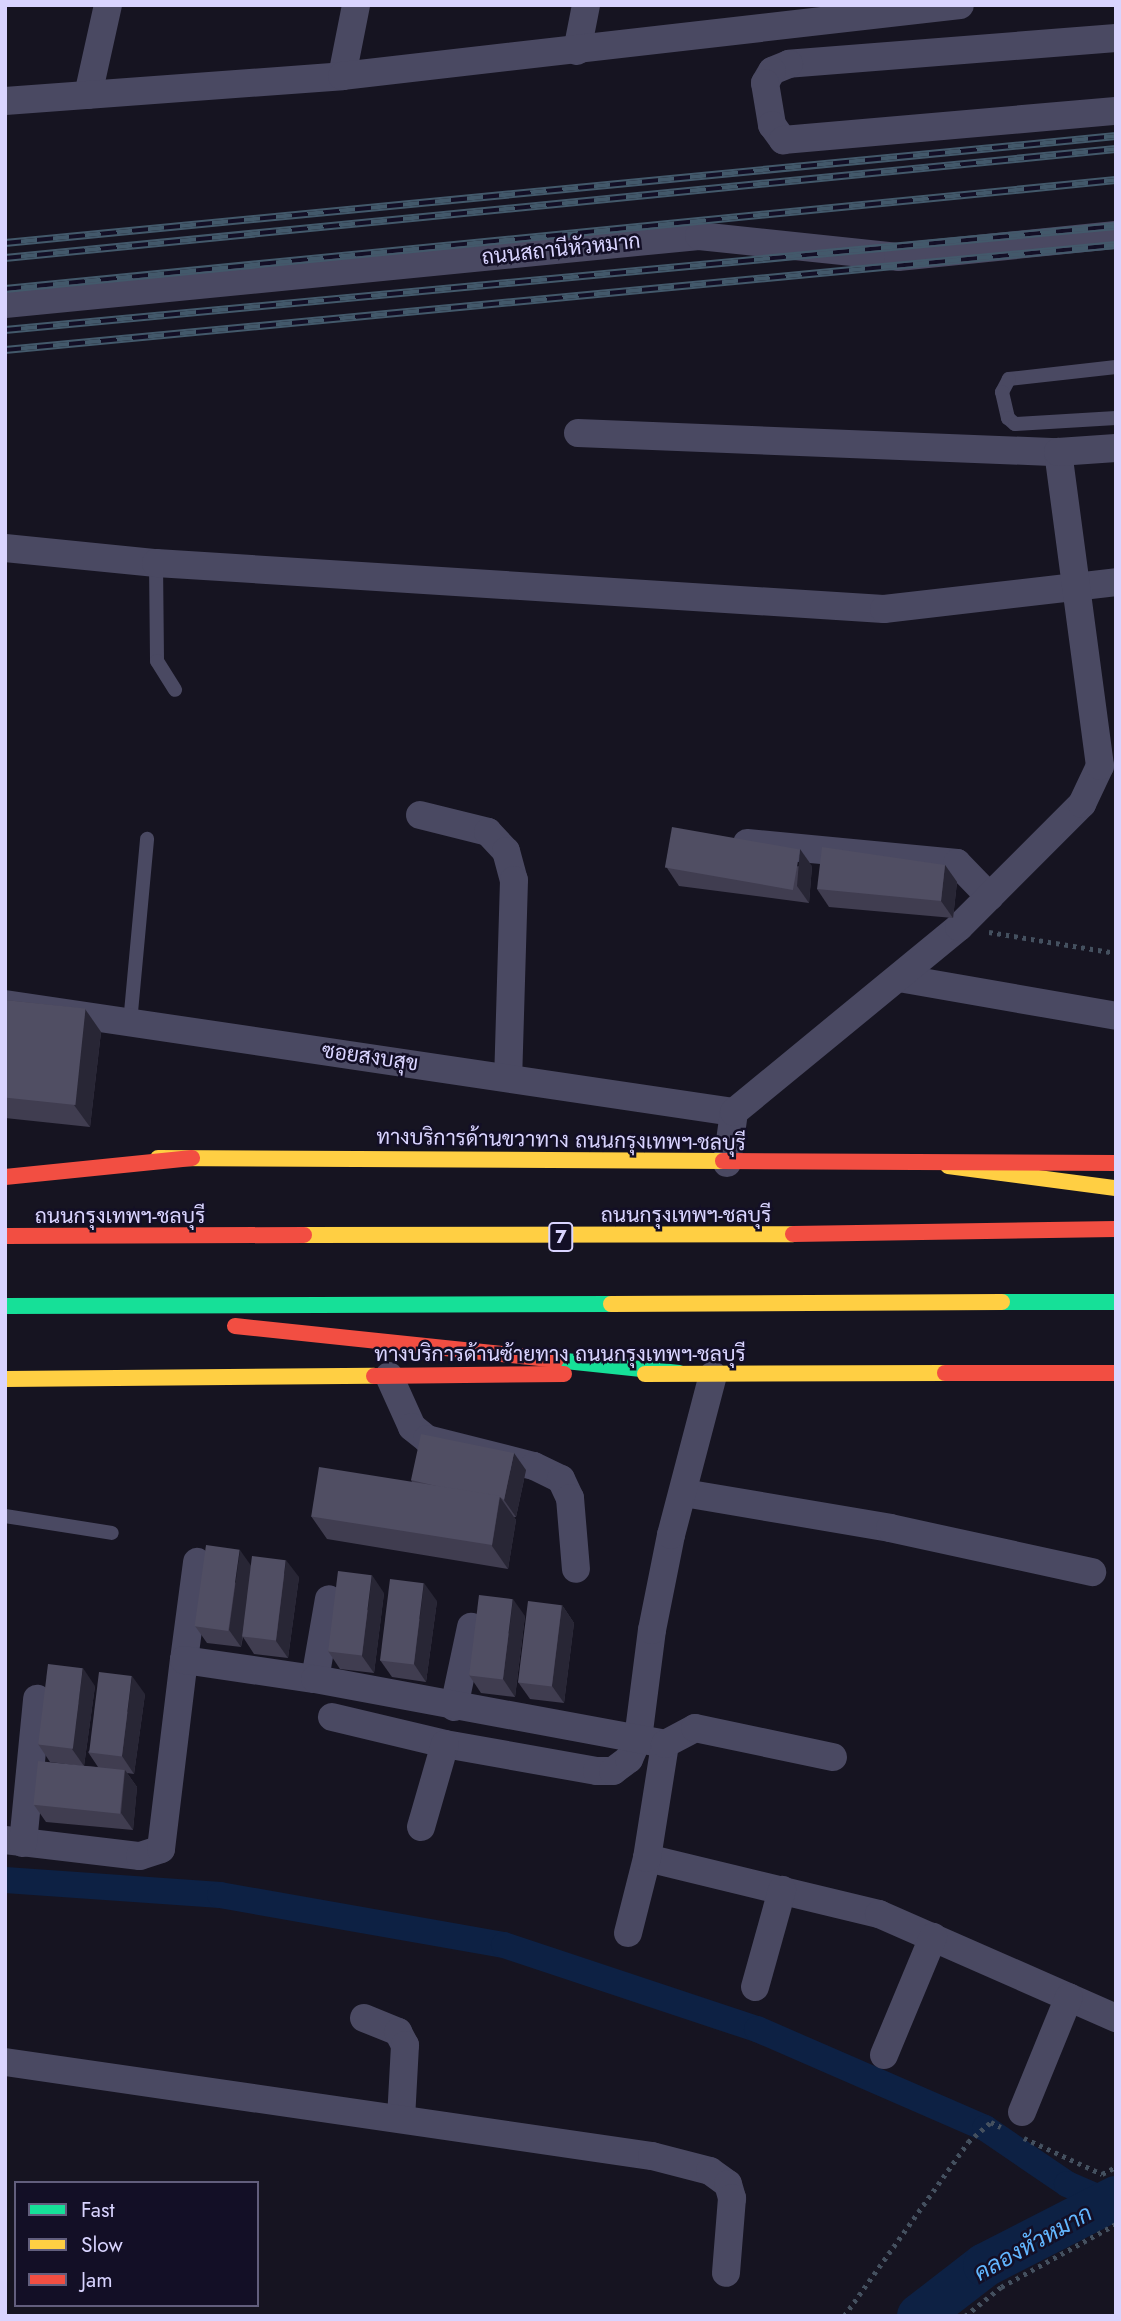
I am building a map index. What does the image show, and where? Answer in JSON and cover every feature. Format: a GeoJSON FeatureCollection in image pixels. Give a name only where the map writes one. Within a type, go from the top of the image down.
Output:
{"type":"FeatureCollection","features":[{"type":"Feature","properties":{"kind":"main road","name":"ทางบริการด้านขวาทาง ถนนกรุงเทพฯ-ชลบุรี"},"geometry":{"type":"LineString","coordinates":[[19,1158],[192,1157],[948,1166],[1116,1163]]}},
{"type":"Feature","properties":{"kind":"main road"},"geometry":{"type":"LineString","coordinates":[[5,1177],[192,1157]]}},
{"type":"Feature","properties":{"kind":"main road"},"geometry":{"type":"LineString","coordinates":[[948,1166],[1116,1188]]}},
{"type":"Feature","properties":{"kind":"main road","name":"ถนนกรุงเทพฯ-ชลบุรี"},"geometry":{"type":"LineString","coordinates":[[5,1236],[708,1236],[1116,1229]]}},
{"type":"Feature","properties":{"kind":"main road"},"geometry":{"type":"LineString","coordinates":[[5,1306],[1116,1302]]}},
{"type":"Feature","properties":{"kind":"main road"},"geometry":{"type":"LineString","coordinates":[[66,1306],[679,1373]]}},
{"type":"Feature","properties":{"kind":"main road","name":"ทางบริการด้านซ้ายทาง ถนนกรุงเทพฯ-ชลบุรี"},"geometry":{"type":"LineString","coordinates":[[5,1379],[679,1373],[1116,1373]]}},
{"type":"Feature","properties":{"kind":"street"},"geometry":{"type":"LineString","coordinates":[[88,94],[108,5]]}},
{"type":"Feature","properties":{"kind":"street"},"geometry":{"type":"LineString","coordinates":[[342,76],[356,5]]}},
{"type":"Feature","properties":{"kind":"street"},"geometry":{"type":"LineString","coordinates":[[577,51],[586,5]]}},
{"type":"Feature","properties":{"kind":"street"},"geometry":{"type":"LineString","coordinates":[[5,101],[342,76],[960,5]]}},
{"type":"Feature","properties":{"kind":"street"},"geometry":{"type":"LineString","coordinates":[[1116,38],[789,64],[772,71],[765,83],[772,125],[783,140],[1116,111]]}},
{"type":"Feature","properties":{"kind":"street","name":"ถนนสถานีหัวหมาก"},"geometry":{"type":"LineString","coordinates":[[5,304],[699,236],[898,257],[1116,235]]}},
{"type":"Feature","properties":{"kind":"street"},"geometry":{"type":"LineString","coordinates":[[578,433],[1058,452],[1116,448]]}},
{"type":"Feature","properties":{"kind":"street"},"geometry":{"type":"LineString","coordinates":[[727,1163],[734,1112],[959,928],[1082,804],[1100,766],[1079,584],[1058,452]]}},
{"type":"Feature","properties":{"kind":"street"},"geometry":{"type":"LineString","coordinates":[[5,548],[156,563],[884,609],[1079,584],[1116,582]]}},
{"type":"Feature","properties":{"kind":"street"},"geometry":{"type":"LineString","coordinates":[[420,815],[488,831],[506,851],[514,880],[508,1078]]}},
{"type":"Feature","properties":{"kind":"street"},"geometry":{"type":"LineString","coordinates":[[723,840],[957,863],[990,897]]}},
{"type":"Feature","properties":{"kind":"street"},"geometry":{"type":"LineString","coordinates":[[899,978],[1116,1016]]}},
{"type":"Feature","properties":{"kind":"street","name":"ซอยสงบสุข"},"geometry":{"type":"LineString","coordinates":[[5,1004],[734,1112]]}},
{"type":"Feature","properties":{"kind":"street"},"geometry":{"type":"LineString","coordinates":[[628,1933],[648,1857],[652,1630],[713,1375]]}},
{"type":"Feature","properties":{"kind":"street"},"geometry":{"type":"LineString","coordinates":[[389,1376],[412,1427],[428,1439],[534,1466],[561,1479],[570,1498],[576,1569]]}},
{"type":"Feature","properties":{"kind":"street"},"geometry":{"type":"LineString","coordinates":[[684,1493],[890,1528],[1092,1572]]}},
{"type":"Feature","properties":{"kind":"street"},"geometry":{"type":"LineString","coordinates":[[37,1699],[14,1841],[139,1856],[161,1849],[197,1562]]}},
{"type":"Feature","properties":{"kind":"street"},"geometry":{"type":"LineString","coordinates":[[315,1679],[329,1599]]}},
{"type":"Feature","properties":{"kind":"street"},"geometry":{"type":"LineString","coordinates":[[454,1707],[471,1627]]}},
{"type":"Feature","properties":{"kind":"street"},"geometry":{"type":"LineString","coordinates":[[184,1660],[315,1679],[651,1742]]}},
{"type":"Feature","properties":{"kind":"street"},"geometry":{"type":"LineString","coordinates":[[332,1717],[445,1744],[613,1771],[651,1742],[695,1728],[833,1757]]}},
{"type":"Feature","properties":{"kind":"street"},"geometry":{"type":"LineString","coordinates":[[421,1827],[445,1744]]}},
{"type":"Feature","properties":{"kind":"street"},"geometry":{"type":"LineString","coordinates":[[648,1857],[879,1914],[1116,2018]]}},
{"type":"Feature","properties":{"kind":"street"},"geometry":{"type":"LineString","coordinates":[[755,1987],[782,1890]]}},
{"type":"Feature","properties":{"kind":"street"},"geometry":{"type":"LineString","coordinates":[[884,2055],[933,1937]]}},
{"type":"Feature","properties":{"kind":"street"},"geometry":{"type":"LineString","coordinates":[[1014,2125],[1069,1997]]}},
{"type":"Feature","properties":{"kind":"street"},"geometry":{"type":"LineString","coordinates":[[364,2018],[398,2032],[405,2045],[401,2118]]}},
{"type":"Feature","properties":{"kind":"street"},"geometry":{"type":"LineString","coordinates":[[5,2062],[652,2156],[722,2177],[732,2198],[726,2273]]}},
{"type":"Feature","properties":{"kind":"lane"},"geometry":{"type":"LineString","coordinates":[[1116,367],[1009,379],[1002,392],[1008,418],[1016,424],[1116,418]]}},
{"type":"Feature","properties":{"kind":"lane"},"geometry":{"type":"LineString","coordinates":[[156,563],[157,661],[174,690]]}},
{"type":"Feature","properties":{"kind":"lane"},"geometry":{"type":"LineString","coordinates":[[130,1023],[147,839]]}},
{"type":"Feature","properties":{"kind":"lane"},"geometry":{"type":"LineString","coordinates":[[5,1516],[112,1533]]}},
{"type":"Feature","properties":{"kind":"path"},"geometry":{"type":"LineString","coordinates":[[959,928],[1116,953]]}},
{"type":"Feature","properties":{"kind":"path"},"geometry":{"type":"LineString","coordinates":[[844,2316],[968,2143],[991,2122],[1014,2125],[1102,2175],[1116,2167]]}},
{"type":"Feature","properties":{"kind":"path"},"geometry":{"type":"LineString","coordinates":[[965,2316],[1001,2287],[1116,2224]]}},
{"type":"Feature","properties":{"kind":"building"},"geometry":{"type":"Polygon","coordinates":[[[672,827],[800,850],[793,890],[665,867],[672,827]]]}},
{"type":"Feature","properties":{"kind":"building"},"geometry":{"type":"Polygon","coordinates":[[[822,847],[945,865],[941,901],[817,889],[822,847]]]}},
{"type":"Feature","properties":{"kind":"building"},"geometry":{"type":"Polygon","coordinates":[[[5,1000],[86,1008],[75,1105],[5,1098],[5,1000]]]}},
{"type":"Feature","properties":{"kind":"building"},"geometry":{"type":"Polygon","coordinates":[[[421,1434],[514,1453],[504,1500],[411,1480],[421,1434]]]}},
{"type":"Feature","properties":{"kind":"building"},"geometry":{"type":"Polygon","coordinates":[[[319,1467],[500,1496],[492,1545],[311,1516],[319,1467]]]}},
{"type":"Feature","properties":{"kind":"building"},"geometry":{"type":"Polygon","coordinates":[[[206,1545],[240,1550],[228,1631],[195,1626],[206,1545]]]}},
{"type":"Feature","properties":{"kind":"building"},"geometry":{"type":"Polygon","coordinates":[[[252,1556],[286,1560],[276,1641],[242,1636],[252,1556]]]}},
{"type":"Feature","properties":{"kind":"building"},"geometry":{"type":"Polygon","coordinates":[[[338,1571],[372,1575],[362,1656],[328,1651],[338,1571]]]}},
{"type":"Feature","properties":{"kind":"building"},"geometry":{"type":"Polygon","coordinates":[[[390,1579],[424,1583],[414,1665],[380,1660],[390,1579]]]}},
{"type":"Feature","properties":{"kind":"building"},"geometry":{"type":"Polygon","coordinates":[[[479,1595],[513,1599],[503,1680],[469,1675],[479,1595]]]}},
{"type":"Feature","properties":{"kind":"building"},"geometry":{"type":"Polygon","coordinates":[[[528,1601],[562,1605],[552,1687],[518,1682],[528,1601]]]}},
{"type":"Feature","properties":{"kind":"building"},"geometry":{"type":"Polygon","coordinates":[[[48,1664],[83,1668],[73,1749],[38,1744],[48,1664]]]}},
{"type":"Feature","properties":{"kind":"building"},"geometry":{"type":"Polygon","coordinates":[[[99,1672],[132,1676],[122,1756],[89,1752],[99,1672]]]}},
{"type":"Feature","properties":{"kind":"building"},"geometry":{"type":"Polygon","coordinates":[[[38,1761],[125,1770],[120,1814],[33,1805],[38,1761]]]}},
{"type":"Feature","properties":{"kind":"waterway"},"geometry":{"type":"LineString","coordinates":[[5,1880],[220,1895],[504,1945],[757,2029],[985,2128],[1067,2184],[1109,2202]]}},
{"type":"Feature","properties":{"kind":"waterway","name":"คลองหัวหมาก"},"geometry":{"type":"LineString","coordinates":[[919,2316],[985,2265],[1116,2198]]}},
{"type":"Feature","properties":{"kind":"railway"},"geometry":{"type":"LineString","coordinates":[[5,243],[1116,136]]}},
{"type":"Feature","properties":{"kind":"railway"},"geometry":{"type":"LineString","coordinates":[[5,258],[1116,149]]}},
{"type":"Feature","properties":{"kind":"railway"},"geometry":{"type":"LineString","coordinates":[[5,289],[1116,180]]}},
{"type":"Feature","properties":{"kind":"railway"},"geometry":{"type":"LineString","coordinates":[[5,330],[1116,226]]}},
{"type":"Feature","properties":{"kind":"railway"},"geometry":{"type":"LineString","coordinates":[[5,350],[1116,245]]}},
{"type":"Feature","properties":{"kind":"traffic: fast"},"geometry":{"type":"LineString","coordinates":[[1002,1302],[1116,1302]]}},
{"type":"Feature","properties":{"kind":"traffic: fast"},"geometry":{"type":"LineString","coordinates":[[5,1306],[611,1304]]}},
{"type":"Feature","properties":{"kind":"traffic: fast"},"geometry":{"type":"LineString","coordinates":[[556,1360],[679,1373]]}},
{"type":"Feature","properties":{"kind":"traffic: slow"},"geometry":{"type":"LineString","coordinates":[[158,1158],[723,1161]]}},
{"type":"Feature","properties":{"kind":"traffic: slow"},"geometry":{"type":"LineString","coordinates":[[948,1166],[1116,1188]]}},
{"type":"Feature","properties":{"kind":"traffic: slow"},"geometry":{"type":"LineString","coordinates":[[304,1235],[793,1234]]}},
{"type":"Feature","properties":{"kind":"traffic: slow"},"geometry":{"type":"LineString","coordinates":[[611,1304],[1002,1302]]}},
{"type":"Feature","properties":{"kind":"traffic: slow"},"geometry":{"type":"LineString","coordinates":[[645,1374],[945,1373]]}},
{"type":"Feature","properties":{"kind":"traffic: slow"},"geometry":{"type":"LineString","coordinates":[[5,1379],[374,1376]]}},
{"type":"Feature","properties":{"kind":"traffic: jam"},"geometry":{"type":"LineString","coordinates":[[5,1177],[192,1158]]}},
{"type":"Feature","properties":{"kind":"traffic: jam"},"geometry":{"type":"LineString","coordinates":[[723,1161],[1116,1163]]}},
{"type":"Feature","properties":{"kind":"traffic: jam"},"geometry":{"type":"LineString","coordinates":[[793,1234],[1116,1229]]}},
{"type":"Feature","properties":{"kind":"traffic: jam"},"geometry":{"type":"LineString","coordinates":[[5,1236],[304,1235]]}},
{"type":"Feature","properties":{"kind":"traffic: jam"},"geometry":{"type":"LineString","coordinates":[[235,1326],[556,1360]]}},
{"type":"Feature","properties":{"kind":"traffic: jam"},"geometry":{"type":"LineString","coordinates":[[945,1373],[1116,1373]]}},
{"type":"Feature","properties":{"kind":"traffic: jam"},"geometry":{"type":"LineString","coordinates":[[374,1376],[564,1374]]}}]}
